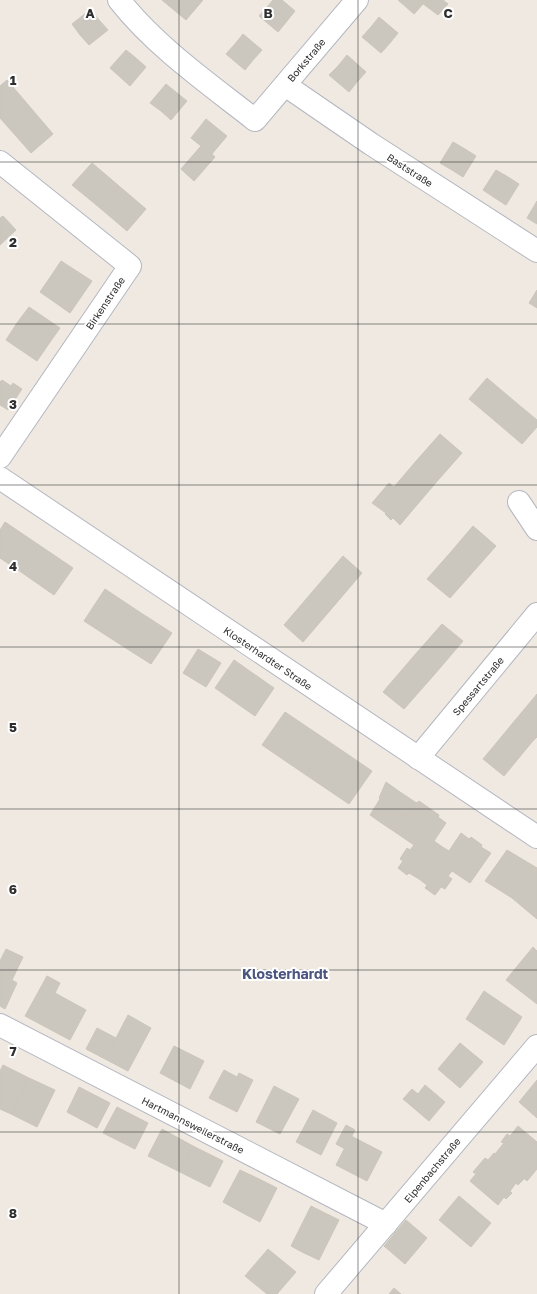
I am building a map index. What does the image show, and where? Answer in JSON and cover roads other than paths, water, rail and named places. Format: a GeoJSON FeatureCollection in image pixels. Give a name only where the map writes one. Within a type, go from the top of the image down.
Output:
{"type":"FeatureCollection","features":[{"type":"Feature","properties":{"kind":"street","name":"Borkstraße"},"geometry":{"type":"LineString","coordinates":[[119,0],[140,25],[170,53],[255,120],[357,0]]}},
{"type":"Feature","properties":{"kind":"street","name":"Baststraße"},"geometry":{"type":"LineString","coordinates":[[285,85],[371,144],[537,251]]}},
{"type":"Feature","properties":{"kind":"street","name":"Birkenstraße"},"geometry":{"type":"LineString","coordinates":[[0,162],[130,266],[0,457]]}},
{"type":"Feature","properties":{"kind":"street","name":"Klosterhardter Straße"},"geometry":{"type":"LineString","coordinates":[[0,478],[537,836]]}},
{"type":"Feature","properties":{"kind":"street"},"geometry":{"type":"LineString","coordinates":[[520,502],[537,529]]}},
{"type":"Feature","properties":{"kind":"street","name":"Spessartstraße"},"geometry":{"type":"LineString","coordinates":[[418,758],[537,614]]}},
{"type":"Feature","properties":{"kind":"street","name":"Hartmannsweilerstraße"},"geometry":{"type":"LineString","coordinates":[[0,1025],[386,1224]]}},
{"type":"Feature","properties":{"kind":"street","name":"Elpenbachstraße"},"geometry":{"type":"LineString","coordinates":[[326,1294],[537,1046]]}},
{"type":"Feature","properties":{"kind":"district","name":"Klosterhardt"},"geometry":{"type":"Point","coordinates":[285,974]}}]}
